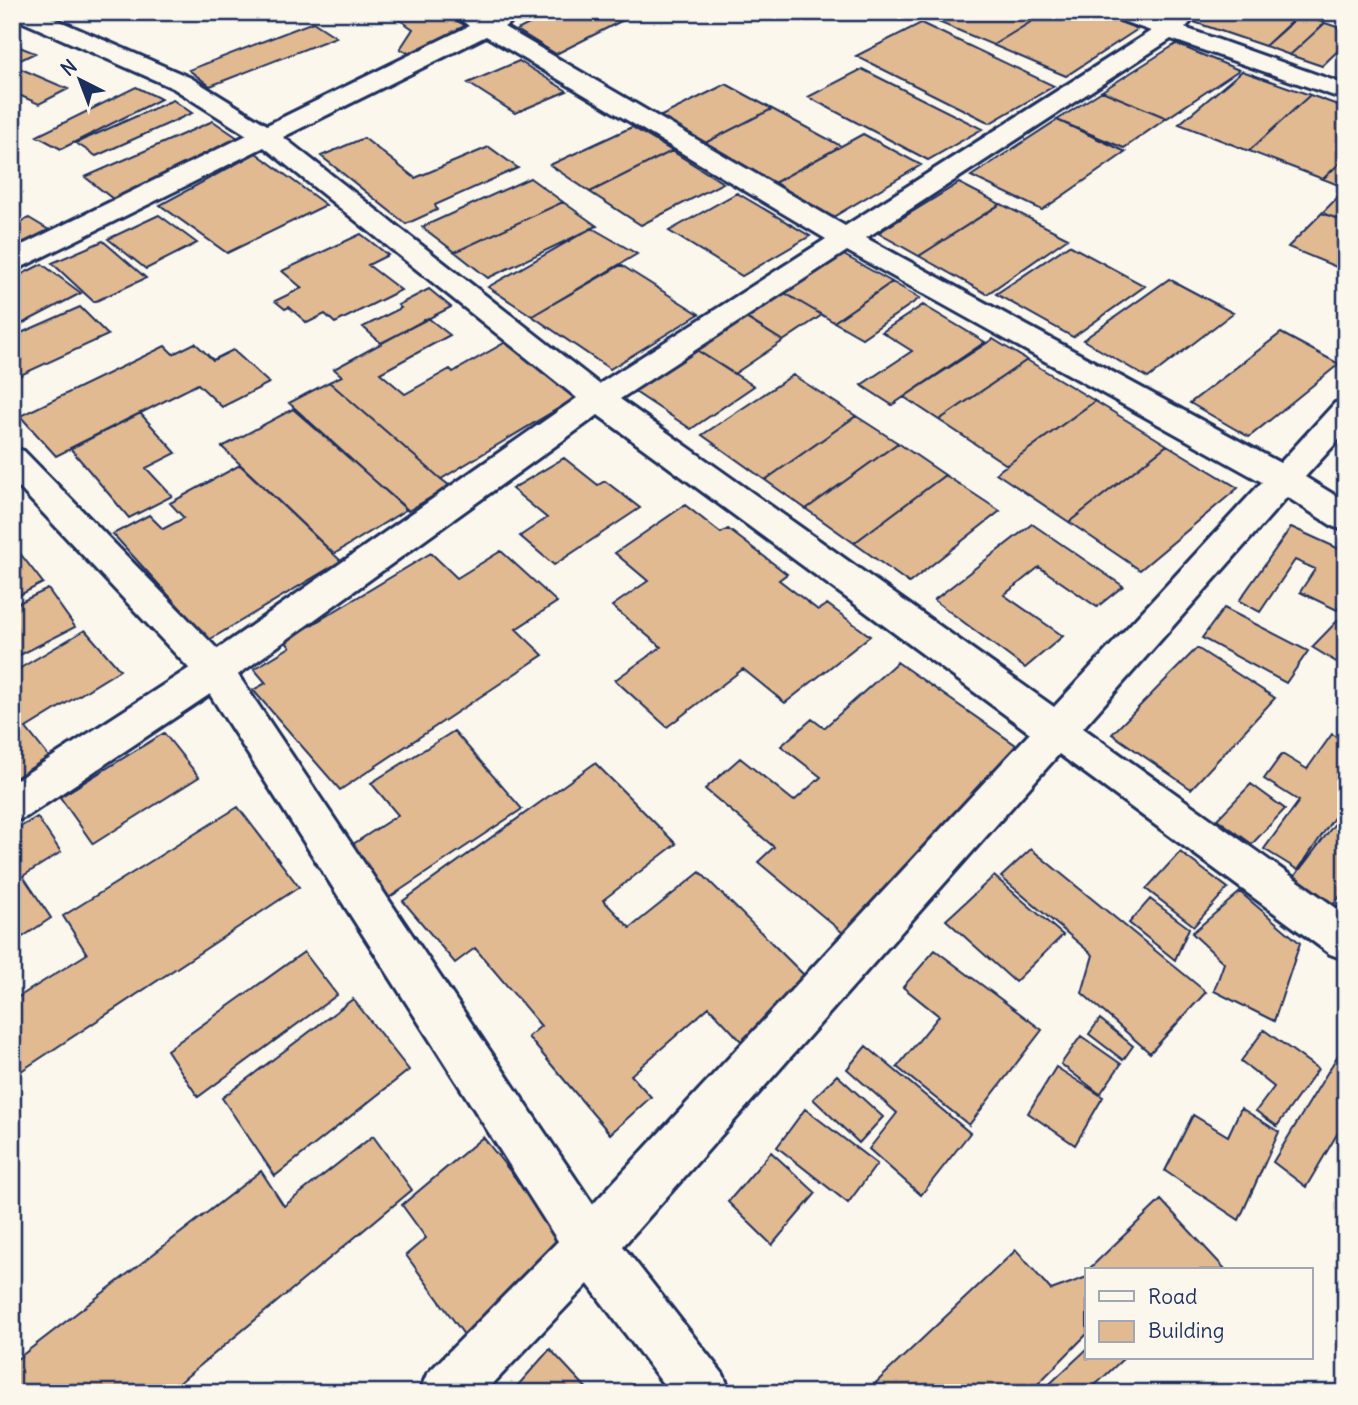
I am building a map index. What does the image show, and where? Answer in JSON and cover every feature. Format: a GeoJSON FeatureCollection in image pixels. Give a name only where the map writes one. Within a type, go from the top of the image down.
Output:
{"type":"FeatureCollection","features":[{"type":"Feature","properties":{"kind":"street"},"geometry":{"type":"LineString","coordinates":[[462,12],[847,239],[1285,480],[1346,518]]}},
{"type":"Feature","properties":{"kind":"street"},"geometry":{"type":"LineString","coordinates":[[12,261],[515,12]]}},
{"type":"Feature","properties":{"kind":"street"},"geometry":{"type":"LineString","coordinates":[[1119,12],[1180,21],[1346,93]]}},
{"type":"Feature","properties":{"kind":"street"},"geometry":{"type":"LineString","coordinates":[[28,18],[182,83],[265,135],[598,399],[1346,940]]}},
{"type":"Feature","properties":{"kind":"street"},"geometry":{"type":"LineString","coordinates":[[12,806],[215,671],[598,399],[1180,21]]}},
{"type":"Feature","properties":{"kind":"street"},"geometry":{"type":"LineString","coordinates":[[446,1393],[590,1245],[1346,411]]}},
{"type":"Feature","properties":{"kind":"street"},"geometry":{"type":"LineString","coordinates":[[12,459],[215,671],[590,1245],[704,1393]]}},
{"type":"Feature","properties":{"kind":"building"},"geometry":{"type":"Polygon","coordinates":[[[402,12],[441,12],[473,30],[416,56],[400,49],[413,29],[394,16],[402,12]]]}},
{"type":"Feature","properties":{"kind":"building"},"geometry":{"type":"Polygon","coordinates":[[[553,12],[639,12],[556,54],[517,30],[553,12]]]}},
{"type":"Feature","properties":{"kind":"building"},"geometry":{"type":"Polygon","coordinates":[[[950,12],[1047,12],[993,45],[936,21],[950,12]]]}},
{"type":"Feature","properties":{"kind":"building"},"geometry":{"type":"Polygon","coordinates":[[[1047,12],[1095,12],[1138,29],[1066,76],[993,45],[1047,12]]]}},
{"type":"Feature","properties":{"kind":"building"},"geometry":{"type":"Polygon","coordinates":[[[1206,12],[1269,12],[1293,20],[1265,46],[1194,22],[1206,12]]]}},
{"type":"Feature","properties":{"kind":"building"},"geometry":{"type":"Polygon","coordinates":[[[1269,12],[1302,12],[1293,20],[1269,12]]]}},
{"type":"Feature","properties":{"kind":"building"},"geometry":{"type":"Polygon","coordinates":[[[1300,15],[1325,23],[1290,55],[1265,46],[1300,15]]]}},
{"type":"Feature","properties":{"kind":"building"},"geometry":{"type":"Polygon","coordinates":[[[313,22],[336,37],[210,86],[189,70],[313,22]]]}},
{"type":"Feature","properties":{"kind":"building"},"geometry":{"type":"Polygon","coordinates":[[[921,23],[1054,86],[990,123],[856,56],[921,23]]]}},
{"type":"Feature","properties":{"kind":"building"},"geometry":{"type":"Polygon","coordinates":[[[1325,23],[1346,30],[1346,43],[1322,66],[1290,55],[1325,23]]]}},
{"type":"Feature","properties":{"kind":"building"},"geometry":{"type":"Polygon","coordinates":[[[12,44],[35,53],[12,64],[12,44]]]}},
{"type":"Feature","properties":{"kind":"building"},"geometry":{"type":"Polygon","coordinates":[[[1176,44],[1239,70],[1167,118],[1102,91],[1176,44]]]}},
{"type":"Feature","properties":{"kind":"building"},"geometry":{"type":"Polygon","coordinates":[[[519,61],[567,91],[515,113],[468,83],[519,61]]]}},
{"type":"Feature","properties":{"kind":"building"},"geometry":{"type":"Polygon","coordinates":[[[12,65],[68,89],[39,104],[12,92],[12,65]]]}},
{"type":"Feature","properties":{"kind":"building"},"geometry":{"type":"Polygon","coordinates":[[[862,69],[982,129],[928,160],[808,97],[862,69]]]}},
{"type":"Feature","properties":{"kind":"building"},"geometry":{"type":"Polygon","coordinates":[[[1242,71],[1310,95],[1249,151],[1179,124],[1242,71]]]}},
{"type":"Feature","properties":{"kind":"building"},"geometry":{"type":"Polygon","coordinates":[[[726,84],[772,109],[705,143],[659,117],[726,84]]]}},
{"type":"Feature","properties":{"kind":"building"},"geometry":{"type":"Polygon","coordinates":[[[136,87],[161,99],[61,149],[37,136],[136,87]]]}},
{"type":"Feature","properties":{"kind":"building"},"geometry":{"type":"Polygon","coordinates":[[[1102,91],[1167,118],[1124,148],[1057,120],[1102,91]]]}},
{"type":"Feature","properties":{"kind":"building"},"geometry":{"type":"Polygon","coordinates":[[[1310,95],[1346,108],[1346,157],[1323,179],[1249,151],[1310,95]]]}},
{"type":"Feature","properties":{"kind":"building"},"geometry":{"type":"Polygon","coordinates":[[[173,100],[192,113],[96,156],[76,143],[173,100]]]}},
{"type":"Feature","properties":{"kind":"building"},"geometry":{"type":"Polygon","coordinates":[[[772,109],[841,146],[774,183],[705,143],[772,109]]]}},
{"type":"Feature","properties":{"kind":"building"},"geometry":{"type":"Polygon","coordinates":[[[1057,120],[1126,152],[1042,210],[971,176],[1057,120]]]}},
{"type":"Feature","properties":{"kind":"building"},"geometry":{"type":"Polygon","coordinates":[[[213,121],[241,140],[113,199],[85,177],[213,121]]]}},
{"type":"Feature","properties":{"kind":"building"},"geometry":{"type":"Polygon","coordinates":[[[632,127],[672,151],[590,192],[550,165],[632,127]]]}},
{"type":"Feature","properties":{"kind":"building"},"geometry":{"type":"Polygon","coordinates":[[[863,134],[921,165],[833,217],[774,183],[863,134]]]}},
{"type":"Feature","properties":{"kind":"building"},"geometry":{"type":"Polygon","coordinates":[[[364,138],[415,178],[489,147],[518,168],[435,205],[437,210],[406,224],[321,156],[364,138]]]}},
{"type":"Feature","properties":{"kind":"building"},"geometry":{"type":"Polygon","coordinates":[[[672,151],[723,183],[641,225],[590,192],[672,151]]]}},
{"type":"Feature","properties":{"kind":"building"},"geometry":{"type":"Polygon","coordinates":[[[256,153],[326,205],[227,253],[160,205],[256,153]]]}},
{"type":"Feature","properties":{"kind":"building"},"geometry":{"type":"Polygon","coordinates":[[[1346,157],[1346,188],[1323,179],[1346,157]]]}},
{"type":"Feature","properties":{"kind":"building"},"geometry":{"type":"Polygon","coordinates":[[[530,178],[563,202],[455,252],[422,227],[530,178]]]}},
{"type":"Feature","properties":{"kind":"building"},"geometry":{"type":"Polygon","coordinates":[[[959,183],[1000,204],[919,256],[878,233],[959,183]]]}},
{"type":"Feature","properties":{"kind":"building"},"geometry":{"type":"Polygon","coordinates":[[[1345,190],[1346,222],[1322,213],[1345,190]]]}},
{"type":"Feature","properties":{"kind":"building"},"geometry":{"type":"Polygon","coordinates":[[[737,193],[810,236],[742,276],[669,231],[737,193]]]}},
{"type":"Feature","properties":{"kind":"building"},"geometry":{"type":"Polygon","coordinates":[[[563,202],[597,226],[488,278],[455,252],[563,202]]]}},
{"type":"Feature","properties":{"kind":"building"},"geometry":{"type":"Polygon","coordinates":[[[1001,204],[1068,238],[987,294],[919,256],[1001,204]]]}},
{"type":"Feature","properties":{"kind":"building"},"geometry":{"type":"Polygon","coordinates":[[[1322,213],[1346,222],[1346,271],[1288,247],[1322,213]]]}},
{"type":"Feature","properties":{"kind":"building"},"geometry":{"type":"Polygon","coordinates":[[[159,215],[197,243],[146,269],[108,239],[159,215]]]}},
{"type":"Feature","properties":{"kind":"building"},"geometry":{"type":"Polygon","coordinates":[[[29,218],[49,230],[12,249],[12,226],[29,218]]]}},
{"type":"Feature","properties":{"kind":"building"},"geometry":{"type":"Polygon","coordinates":[[[592,228],[637,254],[532,316],[488,287],[592,228]]]}},
{"type":"Feature","properties":{"kind":"building"},"geometry":{"type":"Polygon","coordinates":[[[361,234],[388,255],[368,265],[401,290],[335,323],[325,314],[307,323],[289,307],[285,309],[275,301],[302,288],[282,271],[361,234]]]}},
{"type":"Feature","properties":{"kind":"building"},"geometry":{"type":"Polygon","coordinates":[[[103,241],[146,278],[94,302],[52,263],[103,241]]]}},
{"type":"Feature","properties":{"kind":"building"},"geometry":{"type":"Polygon","coordinates":[[[1069,245],[1145,286],[1073,337],[996,294],[1069,245]]]}},
{"type":"Feature","properties":{"kind":"building"},"geometry":{"type":"Polygon","coordinates":[[[842,254],[892,282],[834,322],[783,292],[842,254]]]}},
{"type":"Feature","properties":{"kind":"building"},"geometry":{"type":"Polygon","coordinates":[[[42,264],[81,293],[12,329],[12,279],[42,264]]]}},
{"type":"Feature","properties":{"kind":"building"},"geometry":{"type":"Polygon","coordinates":[[[621,265],[699,314],[610,369],[532,316],[621,265]]]}},
{"type":"Feature","properties":{"kind":"building"},"geometry":{"type":"Polygon","coordinates":[[[1169,279],[1233,313],[1148,378],[1083,340],[1169,279]]]}},
{"type":"Feature","properties":{"kind":"building"},"geometry":{"type":"Polygon","coordinates":[[[892,282],[920,298],[862,338],[834,322],[892,282]]]}},
{"type":"Feature","properties":{"kind":"building"},"geometry":{"type":"Polygon","coordinates":[[[429,289],[451,307],[381,343],[363,327],[401,308],[398,305],[429,289]]]}},
{"type":"Feature","properties":{"kind":"building"},"geometry":{"type":"Polygon","coordinates":[[[783,292],[822,315],[783,341],[744,317],[783,292]]]}},
{"type":"Feature","properties":{"kind":"building"},"geometry":{"type":"Polygon","coordinates":[[[923,305],[985,342],[892,405],[861,385],[912,351],[882,332],[923,305]]]}},
{"type":"Feature","properties":{"kind":"building"},"geometry":{"type":"Polygon","coordinates":[[[80,307],[108,335],[12,379],[12,337],[80,307]]]}},
{"type":"Feature","properties":{"kind":"building"},"geometry":{"type":"Polygon","coordinates":[[[745,317],[783,341],[734,374],[695,349],[745,317]]]}},
{"type":"Feature","properties":{"kind":"building"},"geometry":{"type":"Polygon","coordinates":[[[428,318],[450,335],[380,373],[405,394],[450,369],[453,372],[506,342],[579,396],[441,479],[329,382],[342,376],[334,369],[428,318]]]}},
{"type":"Feature","properties":{"kind":"building"},"geometry":{"type":"Polygon","coordinates":[[[1281,333],[1339,364],[1249,437],[1190,403],[1281,333]]]}},
{"type":"Feature","properties":{"kind":"building"},"geometry":{"type":"Polygon","coordinates":[[[993,339],[1027,360],[939,420],[904,397],[993,339]]]}},
{"type":"Feature","properties":{"kind":"building"},"geometry":{"type":"Polygon","coordinates":[[[195,343],[213,360],[233,350],[269,383],[222,407],[198,384],[56,456],[20,416],[165,346],[173,354],[195,343]]]}},
{"type":"Feature","properties":{"kind":"building"},"geometry":{"type":"Polygon","coordinates":[[[695,349],[754,386],[691,429],[632,390],[695,349]]]}},
{"type":"Feature","properties":{"kind":"building"},"geometry":{"type":"Polygon","coordinates":[[[1027,360],[1095,401],[1007,465],[939,420],[1027,360]]]}},
{"type":"Feature","properties":{"kind":"building"},"geometry":{"type":"Polygon","coordinates":[[[793,375],[856,416],[765,480],[702,435],[793,375]]]}},
{"type":"Feature","properties":{"kind":"building"},"geometry":{"type":"Polygon","coordinates":[[[329,382],[450,486],[408,511],[289,403],[329,382]]]}},
{"type":"Feature","properties":{"kind":"building"},"geometry":{"type":"Polygon","coordinates":[[[1095,401],[1167,445],[1069,522],[996,473],[1095,401]]]}},
{"type":"Feature","properties":{"kind":"building"},"geometry":{"type":"Polygon","coordinates":[[[293,409],[407,509],[334,554],[222,447],[293,409]]]}},
{"type":"Feature","properties":{"kind":"building"},"geometry":{"type":"Polygon","coordinates":[[[140,413],[176,453],[146,468],[172,496],[129,518],[70,448],[140,413]]]}},
{"type":"Feature","properties":{"kind":"building"},"geometry":{"type":"Polygon","coordinates":[[[856,416],[898,443],[806,509],[765,480],[856,416]]]}},
{"type":"Feature","properties":{"kind":"building"},"geometry":{"type":"Polygon","coordinates":[[[898,443],[945,475],[854,543],[806,509],[898,443]]]}},
{"type":"Feature","properties":{"kind":"building"},"geometry":{"type":"Polygon","coordinates":[[[1167,445],[1238,488],[1140,570],[1069,522],[1167,445]]]}},
{"type":"Feature","properties":{"kind":"building"},"geometry":{"type":"Polygon","coordinates":[[[564,458],[598,485],[605,481],[640,508],[554,565],[520,536],[547,518],[512,489],[564,458]]]}},
{"type":"Feature","properties":{"kind":"building"},"geometry":{"type":"Polygon","coordinates":[[[240,465],[341,561],[209,640],[113,534],[149,515],[163,529],[184,518],[170,503],[240,465]]]}},
{"type":"Feature","properties":{"kind":"building"},"geometry":{"type":"Polygon","coordinates":[[[945,475],[1000,511],[909,583],[854,543],[945,475]]]}},
{"type":"Feature","properties":{"kind":"building"},"geometry":{"type":"Polygon","coordinates":[[[685,505],[721,533],[728,529],[787,574],[779,580],[818,610],[827,604],[870,636],[785,703],[743,669],[667,727],[615,680],[661,647],[612,606],[648,581],[615,553],[685,505]]]}},
{"type":"Feature","properties":{"kind":"building"},"geometry":{"type":"Polygon","coordinates":[[[1032,524],[1123,586],[1097,607],[1039,567],[1004,595],[1063,636],[1025,668],[934,600],[1032,524]]]}},
{"type":"Feature","properties":{"kind":"building"},"geometry":{"type":"Polygon","coordinates":[[[1291,527],[1346,552],[1346,597],[1337,610],[1300,592],[1315,569],[1295,560],[1260,612],[1239,601],[1291,527]]]}},
{"type":"Feature","properties":{"kind":"building"},"geometry":{"type":"Polygon","coordinates":[[[501,551],[557,602],[516,629],[543,655],[340,790],[253,690],[266,683],[254,669],[290,647],[285,641],[431,553],[457,578],[501,551]]]}},
{"type":"Feature","properties":{"kind":"building"},"geometry":{"type":"Polygon","coordinates":[[[19,552],[43,583],[12,599],[12,555],[19,552]]]}},
{"type":"Feature","properties":{"kind":"building"},"geometry":{"type":"Polygon","coordinates":[[[48,589],[75,627],[12,659],[12,606],[48,589]]]}},
{"type":"Feature","properties":{"kind":"building"},"geometry":{"type":"Polygon","coordinates":[[[1224,608],[1308,651],[1286,683],[1202,638],[1224,608]]]}},
{"type":"Feature","properties":{"kind":"building"},"geometry":{"type":"Polygon","coordinates":[[[1346,612],[1346,668],[1312,647],[1346,612]]]}},
{"type":"Feature","properties":{"kind":"building"},"geometry":{"type":"Polygon","coordinates":[[[85,630],[120,670],[26,728],[49,757],[12,780],[12,673],[85,630]]]}},
{"type":"Feature","properties":{"kind":"building"},"geometry":{"type":"Polygon","coordinates":[[[1197,648],[1275,698],[1191,789],[1112,734],[1197,648]]]}},
{"type":"Feature","properties":{"kind":"building"},"geometry":{"type":"Polygon","coordinates":[[[897,662],[1023,750],[843,933],[758,862],[774,847],[705,789],[740,758],[794,801],[821,777],[781,746],[812,719],[824,728],[897,662]]]}},
{"type":"Feature","properties":{"kind":"building"},"geometry":{"type":"Polygon","coordinates":[[[454,731],[522,809],[387,899],[347,848],[398,815],[371,783],[454,731]]]}},
{"type":"Feature","properties":{"kind":"building"},"geometry":{"type":"Polygon","coordinates":[[[164,733],[199,777],[93,844],[60,797],[164,733]]]}},
{"type":"Feature","properties":{"kind":"building"},"geometry":{"type":"Polygon","coordinates":[[[1332,734],[1346,742],[1346,800],[1298,870],[1264,849],[1299,801],[1264,779],[1282,754],[1307,769],[1332,734]]]}},
{"type":"Feature","properties":{"kind":"building"},"geometry":{"type":"Polygon","coordinates":[[[595,763],[676,844],[603,900],[630,928],[700,872],[810,981],[741,1041],[709,1007],[631,1075],[651,1097],[610,1134],[528,1037],[541,1026],[475,948],[455,963],[403,901],[595,763]]]}},
{"type":"Feature","properties":{"kind":"building"},"geometry":{"type":"Polygon","coordinates":[[[1251,784],[1285,809],[1252,844],[1217,819],[1251,784]]]}},
{"type":"Feature","properties":{"kind":"building"},"geometry":{"type":"Polygon","coordinates":[[[238,807],[299,887],[12,1077],[12,1001],[87,954],[63,916],[238,807]]]}},
{"type":"Feature","properties":{"kind":"building"},"geometry":{"type":"Polygon","coordinates":[[[1346,809],[1346,888],[1331,908],[1291,881],[1346,809]]]}},
{"type":"Feature","properties":{"kind":"building"},"geometry":{"type":"Polygon","coordinates":[[[37,817],[61,852],[23,876],[51,918],[12,944],[12,832],[37,817]]]}},
{"type":"Feature","properties":{"kind":"building"},"geometry":{"type":"Polygon","coordinates":[[[1031,849],[1206,992],[1150,1053],[1082,993],[1093,955],[1001,877],[1031,849]]]}},
{"type":"Feature","properties":{"kind":"building"},"geometry":{"type":"Polygon","coordinates":[[[1180,852],[1228,888],[1194,926],[1146,889],[1180,852]]]}},
{"type":"Feature","properties":{"kind":"building"},"geometry":{"type":"Polygon","coordinates":[[[994,876],[1063,935],[1015,982],[946,920],[994,876]]]}},
{"type":"Feature","properties":{"kind":"building"},"geometry":{"type":"Polygon","coordinates":[[[1240,892],[1300,943],[1274,1021],[1214,991],[1224,963],[1192,933],[1240,892]]]}},
{"type":"Feature","properties":{"kind":"building"},"geometry":{"type":"Polygon","coordinates":[[[1150,899],[1189,928],[1175,960],[1129,923],[1150,899]]]}},
{"type":"Feature","properties":{"kind":"building"},"geometry":{"type":"Polygon","coordinates":[[[935,950],[1042,1030],[969,1125],[897,1067],[939,1016],[903,987],[935,950]]]}},
{"type":"Feature","properties":{"kind":"building"},"geometry":{"type":"Polygon","coordinates":[[[304,952],[337,995],[198,1097],[167,1050],[304,952]]]}},
{"type":"Feature","properties":{"kind":"building"},"geometry":{"type":"Polygon","coordinates":[[[353,999],[409,1070],[275,1176],[222,1098],[353,999]]]}},
{"type":"Feature","properties":{"kind":"building"},"geometry":{"type":"Polygon","coordinates":[[[1100,1019],[1133,1046],[1123,1060],[1089,1034],[1100,1019]]]}},
{"type":"Feature","properties":{"kind":"building"},"geometry":{"type":"Polygon","coordinates":[[[1264,1030],[1318,1069],[1277,1126],[1256,1111],[1274,1087],[1241,1061],[1264,1030]]]}},
{"type":"Feature","properties":{"kind":"building"},"geometry":{"type":"Polygon","coordinates":[[[1081,1036],[1121,1064],[1100,1094],[1061,1064],[1081,1036]]]}},
{"type":"Feature","properties":{"kind":"building"},"geometry":{"type":"Polygon","coordinates":[[[1346,1042],[1346,1119],[1306,1187],[1273,1162],[1346,1042]]]}},
{"type":"Feature","properties":{"kind":"building"},"geometry":{"type":"Polygon","coordinates":[[[866,1046],[970,1133],[921,1195],[869,1149],[897,1113],[847,1069],[866,1046]]]}},
{"type":"Feature","properties":{"kind":"building"},"geometry":{"type":"Polygon","coordinates":[[[1056,1067],[1103,1097],[1075,1145],[1028,1113],[1056,1067]]]}},
{"type":"Feature","properties":{"kind":"building"},"geometry":{"type":"Polygon","coordinates":[[[837,1075],[883,1117],[859,1143],[813,1099],[837,1075]]]}},
{"type":"Feature","properties":{"kind":"building"},"geometry":{"type":"Polygon","coordinates":[[[1241,1108],[1279,1132],[1239,1220],[1165,1171],[1193,1115],[1228,1136],[1241,1108]]]}},
{"type":"Feature","properties":{"kind":"building"},"geometry":{"type":"Polygon","coordinates":[[[805,1109],[877,1164],[848,1203],[777,1147],[805,1109]]]}},
{"type":"Feature","properties":{"kind":"building"},"geometry":{"type":"Polygon","coordinates":[[[373,1136],[412,1190],[167,1393],[17,1393],[12,1382],[12,1363],[261,1171],[284,1206],[373,1136]]]}},
{"type":"Feature","properties":{"kind":"building"},"geometry":{"type":"Polygon","coordinates":[[[483,1137],[567,1243],[465,1336],[406,1255],[426,1238],[402,1205],[483,1137]]]}},
{"type":"Feature","properties":{"kind":"building"},"geometry":{"type":"Polygon","coordinates":[[[771,1152],[816,1193],[772,1245],[728,1202],[771,1152]]]}},
{"type":"Feature","properties":{"kind":"building"},"geometry":{"type":"Polygon","coordinates":[[[1161,1200],[1224,1268],[1090,1268],[1161,1200]]]}},
{"type":"Feature","properties":{"kind":"building"},"geometry":{"type":"Polygon","coordinates":[[[1016,1250],[1051,1290],[1085,1278],[1085,1336],[1029,1393],[865,1393],[1016,1250]]]}},
{"type":"Feature","properties":{"kind":"building"},"geometry":{"type":"Polygon","coordinates":[[[550,1349],[591,1393],[511,1393],[550,1349]]]}},
{"type":"Feature","properties":{"kind":"building"},"geometry":{"type":"Polygon","coordinates":[[[1085,1351],[1085,1360],[1122,1360],[1092,1388],[1096,1393],[1040,1393],[1085,1351]]]}}]}
